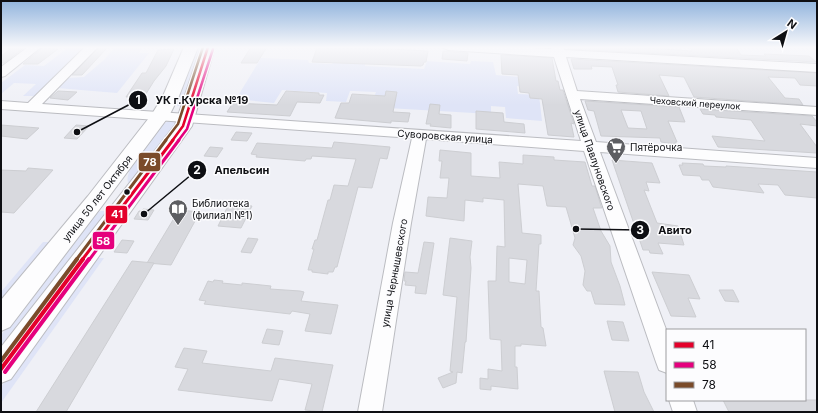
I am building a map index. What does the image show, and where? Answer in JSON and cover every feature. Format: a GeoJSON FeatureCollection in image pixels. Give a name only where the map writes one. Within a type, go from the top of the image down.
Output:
{"type":"FeatureCollection","features":[{"type":"Feature","properties":{"kind":"main road","name":"улица 50 лет Октября"},"geometry":{"type":"LineString","coordinates":[[1,319],[95,201],[160,116],[171,96],[183,66]]}},
{"type":"Feature","properties":{"kind":"main road"},"geometry":{"type":"LineString","coordinates":[[1,369],[138,183],[183,126],[202,66]]}},
{"type":"Feature","properties":{"kind":"main road"},"geometry":{"type":"LineString","coordinates":[[112,179],[111,184],[114,188],[119,190],[131,188],[138,183]]}},
{"type":"Feature","properties":{"kind":"main road"},"geometry":{"type":"LineString","coordinates":[[95,201],[114,195],[119,197],[123,204]]}},
{"type":"Feature","properties":{"kind":"street"},"geometry":{"type":"LineString","coordinates":[[1,73],[10,66]]}},
{"type":"Feature","properties":{"kind":"street"},"geometry":{"type":"LineString","coordinates":[[30,108],[72,66]]}},
{"type":"Feature","properties":{"kind":"street","name":"улица Павлуновского"},"geometry":{"type":"LineString","coordinates":[[563,66],[666,359]]}},
{"type":"Feature","properties":{"kind":"street"},"geometry":{"type":"LineString","coordinates":[[792,66],[817,68]]}},
{"type":"Feature","properties":{"kind":"street","name":"Чеховский переулок"},"geometry":{"type":"LineString","coordinates":[[572,95],[817,111]]}},
{"type":"Feature","properties":{"kind":"street","name":"Суворовская улица"},"geometry":{"type":"LineString","coordinates":[[1,105],[187,117],[817,163]]}},
{"type":"Feature","properties":{"kind":"street","name":"улица Чернышевского"},"geometry":{"type":"LineString","coordinates":[[370,412],[420,134]]}},
{"type":"Feature","properties":{"kind":"street"},"geometry":{"type":"LineString","coordinates":[[681,401],[685,412]]}},
{"type":"Feature","properties":{"kind":"shaded area"},"geometry":{"type":"Polygon","coordinates":[[[23,66],[69,66],[37,96],[23,96],[36,84],[14,83],[1,94],[1,83],[23,66]]]}},
{"type":"Feature","properties":{"kind":"shaded area"},"geometry":{"type":"Polygon","coordinates":[[[97,66],[138,66],[117,93],[57,88],[68,78],[84,77],[97,66]]]}},
{"type":"Feature","properties":{"kind":"shaded area"},"geometry":{"type":"Polygon","coordinates":[[[190,66],[195,66],[182,105],[176,105],[190,66]]]}},
{"type":"Feature","properties":{"kind":"shaded area"},"geometry":{"type":"Polygon","coordinates":[[[256,66],[370,66],[424,69],[425,66],[494,66],[496,75],[539,79],[543,88],[517,86],[518,94],[539,95],[542,121],[506,118],[505,107],[491,106],[491,114],[370,107],[376,92],[350,91],[346,102],[326,101],[327,93],[282,90],[274,103],[236,99],[256,66]]]}},
{"type":"Feature","properties":{"kind":"shaded area"},"geometry":{"type":"Polygon","coordinates":[[[169,121],[175,122],[175,126],[132,182],[128,183],[130,169],[140,152],[163,124],[169,121]]]}},
{"type":"Feature","properties":{"kind":"shaded area"},"geometry":{"type":"Polygon","coordinates":[[[106,211],[104,217],[1,354],[1,335],[96,213],[106,211]]]}},
{"type":"Feature","properties":{"kind":"shaded area"},"geometry":{"type":"Polygon","coordinates":[[[43,242],[51,242],[1,305],[1,292],[43,242]]]}},
{"type":"Feature","properties":{"kind":"shaded area"},"geometry":{"type":"Polygon","coordinates":[[[94,258],[104,258],[1,403],[1,387],[94,258]]]}},
{"type":"Feature","properties":{"kind":"building"},"geometry":{"type":"Polygon","coordinates":[[[80,66],[90,66],[82,75],[72,75],[80,66]]]}},
{"type":"Feature","properties":{"kind":"building"},"geometry":{"type":"Polygon","coordinates":[[[150,66],[166,66],[144,97],[126,97],[142,73],[146,73],[150,66]]]}},
{"type":"Feature","properties":{"kind":"building"},"geometry":{"type":"Polygon","coordinates":[[[502,66],[553,66],[556,81],[558,81],[560,90],[563,90],[574,124],[571,123],[574,137],[548,135],[542,99],[530,98],[529,93],[520,92],[518,75],[502,74],[502,66]]]}},
{"type":"Feature","properties":{"kind":"building"},"geometry":{"type":"Polygon","coordinates":[[[573,66],[591,66],[592,69],[574,69],[573,66]]]}},
{"type":"Feature","properties":{"kind":"building"},"geometry":{"type":"Polygon","coordinates":[[[597,66],[699,66],[817,73],[817,86],[800,85],[795,78],[768,77],[785,98],[799,99],[803,105],[694,97],[684,77],[659,75],[669,96],[618,92],[616,85],[618,85],[612,67],[597,66]]]}},
{"type":"Feature","properties":{"kind":"building"},"geometry":{"type":"Polygon","coordinates":[[[58,91],[77,92],[68,100],[50,98],[58,91]]]}},
{"type":"Feature","properties":{"kind":"building"},"geometry":{"type":"Polygon","coordinates":[[[286,91],[319,93],[319,95],[324,95],[320,103],[297,102],[290,116],[227,112],[233,103],[277,105],[286,91]]]}},
{"type":"Feature","properties":{"kind":"building"},"geometry":{"type":"Polygon","coordinates":[[[386,91],[397,92],[393,112],[410,113],[408,122],[391,121],[391,123],[335,118],[341,103],[349,103],[352,94],[385,96],[386,91]]]}},
{"type":"Feature","properties":{"kind":"building"},"geometry":{"type":"Polygon","coordinates":[[[585,101],[679,107],[685,122],[668,121],[677,142],[675,142],[676,144],[661,142],[660,138],[601,136],[594,111],[588,110],[585,101]],[[621,110],[628,128],[647,129],[641,111],[621,110]]]}},
{"type":"Feature","properties":{"kind":"building"},"geometry":{"type":"Polygon","coordinates":[[[430,104],[440,105],[439,114],[451,115],[451,128],[430,126],[431,124],[426,124],[430,104]]]}},
{"type":"Feature","properties":{"kind":"building"},"geometry":{"type":"Polygon","coordinates":[[[700,109],[812,116],[817,122],[817,126],[800,124],[817,147],[817,153],[718,147],[712,136],[765,141],[751,120],[716,117],[715,115],[703,114],[700,109]]]}},
{"type":"Feature","properties":{"kind":"building"},"geometry":{"type":"Polygon","coordinates":[[[476,111],[503,113],[504,122],[524,124],[525,133],[476,129],[476,111]]]}},
{"type":"Feature","properties":{"kind":"building"},"geometry":{"type":"Polygon","coordinates":[[[1,125],[39,128],[27,139],[1,136],[1,125]]]}},
{"type":"Feature","properties":{"kind":"building"},"geometry":{"type":"Polygon","coordinates":[[[76,125],[89,126],[77,139],[64,138],[76,125]]]}},
{"type":"Feature","properties":{"kind":"building"},"geometry":{"type":"Polygon","coordinates":[[[236,132],[252,133],[247,141],[231,140],[236,132]]]}},
{"type":"Feature","properties":{"kind":"building"},"geometry":{"type":"Polygon","coordinates":[[[334,142],[390,147],[387,159],[380,158],[372,188],[358,187],[337,267],[335,267],[333,272],[328,272],[328,274],[308,270],[314,249],[312,249],[315,240],[317,240],[328,200],[330,200],[334,185],[348,186],[356,159],[312,156],[311,159],[306,159],[305,161],[256,157],[257,155],[251,154],[257,143],[332,148],[334,142]]]}},
{"type":"Feature","properties":{"kind":"building"},"geometry":{"type":"Polygon","coordinates":[[[210,147],[223,148],[217,157],[204,156],[210,147]]]}},
{"type":"Feature","properties":{"kind":"building"},"geometry":{"type":"Polygon","coordinates":[[[440,150],[471,153],[471,176],[500,178],[499,162],[523,164],[523,155],[554,157],[554,160],[585,162],[592,186],[595,186],[602,208],[593,208],[601,231],[610,246],[611,262],[625,305],[595,304],[591,291],[587,291],[583,285],[585,271],[581,256],[573,245],[575,238],[566,207],[547,206],[543,186],[518,184],[522,233],[541,235],[536,291],[539,291],[541,327],[543,328],[546,346],[521,344],[521,346],[515,346],[515,367],[517,367],[518,389],[491,386],[491,390],[480,389],[480,378],[488,379],[488,369],[502,371],[501,340],[490,339],[488,281],[496,281],[497,246],[505,247],[504,200],[483,198],[483,202],[465,200],[464,221],[426,216],[428,197],[447,198],[449,178],[440,178],[442,161],[439,161],[440,150]],[[509,258],[509,282],[525,284],[527,260],[509,258]]]}},
{"type":"Feature","properties":{"kind":"building"},"geometry":{"type":"Polygon","coordinates":[[[612,160],[652,163],[660,183],[646,182],[649,191],[644,190],[657,223],[678,226],[684,245],[658,243],[663,254],[650,253],[649,250],[643,250],[612,160]]]}},
{"type":"Feature","properties":{"kind":"building"},"geometry":{"type":"Polygon","coordinates":[[[682,163],[703,164],[704,166],[817,172],[817,198],[785,195],[778,185],[758,184],[764,193],[713,187],[709,180],[702,180],[700,176],[683,175],[679,165],[683,165],[682,163]]]}},
{"type":"Feature","properties":{"kind":"building"},"geometry":{"type":"Polygon","coordinates":[[[28,168],[53,170],[14,213],[1,212],[1,170],[26,171],[28,168]]]}},
{"type":"Feature","properties":{"kind":"building"},"geometry":{"type":"Polygon","coordinates":[[[229,204],[252,206],[241,228],[218,226],[229,204]]]}},
{"type":"Feature","properties":{"kind":"building"},"geometry":{"type":"Polygon","coordinates":[[[143,209],[154,210],[148,220],[134,219],[139,211],[142,211],[143,209]]]}},
{"type":"Feature","properties":{"kind":"building"},"geometry":{"type":"Polygon","coordinates":[[[179,210],[200,212],[171,265],[147,263],[179,210]]]}},
{"type":"Feature","properties":{"kind":"building"},"geometry":{"type":"Polygon","coordinates":[[[248,238],[258,239],[251,253],[241,252],[248,238]]]}},
{"type":"Feature","properties":{"kind":"building"},"geometry":{"type":"Polygon","coordinates":[[[450,238],[472,241],[470,257],[471,268],[466,342],[462,373],[457,372],[456,383],[443,388],[438,378],[453,372],[450,371],[457,297],[443,295],[450,238]]]}},
{"type":"Feature","properties":{"kind":"building"},"geometry":{"type":"Polygon","coordinates":[[[122,240],[134,241],[127,253],[114,252],[122,240]]]}},
{"type":"Feature","properties":{"kind":"building"},"geometry":{"type":"Polygon","coordinates":[[[424,242],[434,243],[426,294],[415,293],[416,286],[405,285],[406,281],[404,281],[405,272],[418,273],[424,242]]]}},
{"type":"Feature","properties":{"kind":"building"},"geometry":{"type":"Polygon","coordinates":[[[132,261],[154,263],[66,412],[36,412],[132,261]]]}},
{"type":"Feature","properties":{"kind":"building"},"geometry":{"type":"Polygon","coordinates":[[[652,272],[689,275],[700,299],[688,298],[696,317],[671,316],[652,272]]]}},
{"type":"Feature","properties":{"kind":"building"},"geometry":{"type":"Polygon","coordinates":[[[214,280],[223,281],[222,283],[242,285],[242,283],[271,286],[270,289],[300,291],[304,292],[301,301],[338,305],[331,334],[305,331],[310,314],[292,311],[290,314],[204,304],[206,301],[199,300],[208,281],[213,282],[214,280]]]}},
{"type":"Feature","properties":{"kind":"building"},"geometry":{"type":"Polygon","coordinates":[[[719,290],[733,290],[739,302],[725,301],[719,290]]]}},
{"type":"Feature","properties":{"kind":"building"},"geometry":{"type":"Polygon","coordinates":[[[607,321],[623,322],[629,341],[612,340],[607,321]]]}},
{"type":"Feature","properties":{"kind":"building"},"geometry":{"type":"Polygon","coordinates":[[[267,329],[283,331],[279,345],[262,343],[267,329]]]}},
{"type":"Feature","properties":{"kind":"building"},"geometry":{"type":"Polygon","coordinates":[[[184,348],[207,351],[202,363],[271,371],[275,358],[333,365],[322,412],[305,410],[312,384],[279,379],[272,401],[178,390],[188,369],[175,367],[184,348]]]}},
{"type":"Feature","properties":{"kind":"building"},"geometry":{"type":"Polygon","coordinates":[[[604,371],[638,372],[644,392],[654,412],[615,412],[604,371]]]}},
{"type":"Feature","properties":{"kind":"building"},"geometry":{"type":"Polygon","coordinates":[[[817,400],[817,412],[729,412],[724,401],[817,400]]]}},
{"type":"Feature","properties":{"kind":"transit line","name":"78"},"geometry":{"type":"LineString","coordinates":[[1,361],[178,124],[197,66]]}},
{"type":"Feature","properties":{"kind":"transit line","name":"41"},"geometry":{"type":"LineString","coordinates":[[1,369],[183,126],[202,66]]}},
{"type":"Feature","properties":{"kind":"transit line","name":"58"},"geometry":{"type":"LineString","coordinates":[[5,372],[187,129],[207,66]]}},
{"type":"Feature","properties":{"kind":"place","name":"УК г.Курска №19"},"geometry":{"type":"Point","coordinates":[77,132]}},
{"type":"Feature","properties":{"kind":"place","name":"Пятёрочка"},"geometry":{"type":"Point","coordinates":[616,164]}},
{"type":"Feature","properties":{"kind":"place","name":"Апельсин"},"geometry":{"type":"Point","coordinates":[144,214]}},
{"type":"Feature","properties":{"kind":"place","name":"Библиотека (филиал №1)"},"geometry":{"type":"Point","coordinates":[178,226]}},
{"type":"Feature","properties":{"kind":"place","name":"Авито"},"geometry":{"type":"Point","coordinates":[576,229]}}]}
